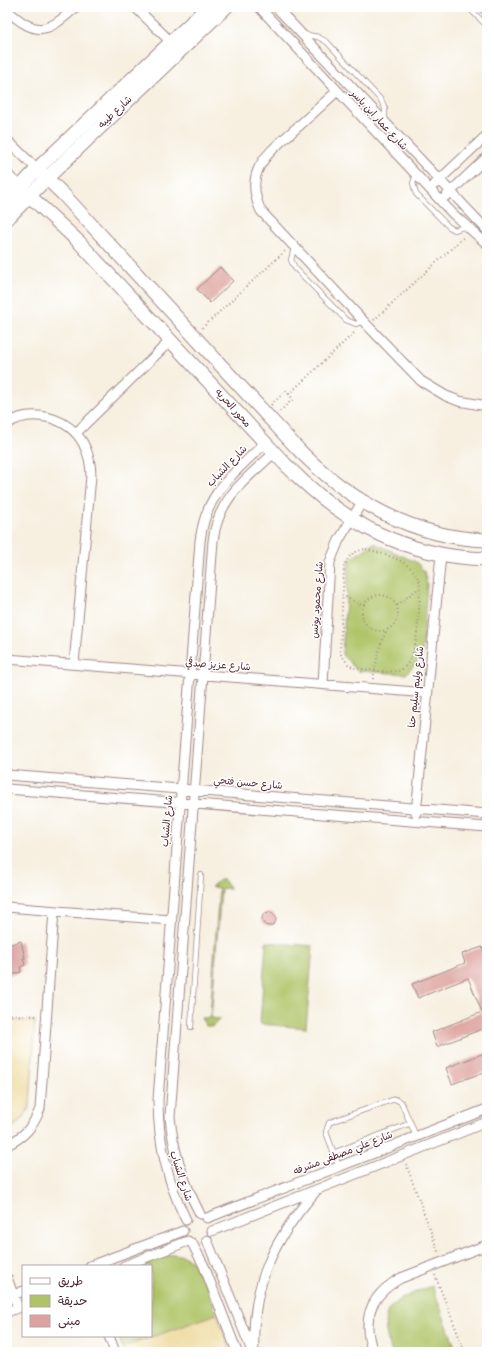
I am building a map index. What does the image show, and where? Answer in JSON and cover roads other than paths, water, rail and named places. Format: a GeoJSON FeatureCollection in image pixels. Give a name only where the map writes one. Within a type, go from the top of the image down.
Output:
{"type":"FeatureCollection","features":[{"type":"Feature","properties":{"kind":"main road","name":"شارع طيبه"},"geometry":{"type":"LineString","coordinates":[[7,219],[24,191],[171,42],[208,7]]}},
{"type":"Feature","properties":{"kind":"main road","name":"شارع طيبه"},"geometry":{"type":"LineString","coordinates":[[42,173],[226,7]]}},
{"type":"Feature","properties":{"kind":"main road","name":"محور الحريه"},"geometry":{"type":"LineString","coordinates":[[42,173],[267,416],[321,471],[362,502],[398,520],[426,530],[455,537],[487,540]]}},
{"type":"Feature","properties":{"kind":"main road","name":"شارع طيبه"},"geometry":{"type":"LineString","coordinates":[[7,201],[24,191]]}},
{"type":"Feature","properties":{"kind":"main road","name":"محور الحريه"},"geometry":{"type":"LineString","coordinates":[[24,191],[79,242],[274,453],[308,487],[351,519],[392,541],[441,555],[487,559]]}},
{"type":"Feature","properties":{"kind":"street"},"geometry":{"type":"LineString","coordinates":[[7,10],[23,24],[34,28],[45,28],[55,25],[76,7]]}},
{"type":"Feature","properties":{"kind":"street"},"geometry":{"type":"LineString","coordinates":[[135,7],[171,42]]}},
{"type":"Feature","properties":{"kind":"street","name":"شارع عمار ابن ياسر"},"geometry":{"type":"LineString","coordinates":[[259,7],[440,201],[487,244]]}},
{"type":"Feature","properties":{"kind":"street","name":"شارع عمار ابن ياسر"},"geometry":{"type":"LineString","coordinates":[[276,7],[487,230]]}},
{"type":"Feature","properties":{"kind":"street"},"geometry":{"type":"LineString","coordinates":[[483,7],[487,11]]}},
{"type":"Feature","properties":{"kind":"street"},"geometry":{"type":"LineString","coordinates":[[337,91],[271,151],[258,169],[255,179],[256,201],[264,215],[292,246],[410,371],[433,389],[459,401],[487,406]]}},
{"type":"Feature","properties":{"kind":"street"},"geometry":{"type":"LineString","coordinates":[[430,190],[487,136]]}},
{"type":"Feature","properties":{"kind":"street"},"geometry":{"type":"LineString","coordinates":[[7,140],[42,173]]}},
{"type":"Feature","properties":{"kind":"street"},"geometry":{"type":"LineString","coordinates":[[440,201],[487,157]]}},
{"type":"Feature","properties":{"kind":"street"},"geometry":{"type":"LineString","coordinates":[[7,174],[24,191]]}},
{"type":"Feature","properties":{"kind":"street"},"geometry":{"type":"LineString","coordinates":[[76,433],[171,340]]}},
{"type":"Feature","properties":{"kind":"street"},"geometry":{"type":"LineString","coordinates":[[7,424],[19,418],[40,416],[60,422],[76,433],[88,453],[91,476],[74,664]]}},
{"type":"Feature","properties":{"kind":"street","name":"شارع الشباب"},"geometry":{"type":"LineString","coordinates":[[186,1220],[166,1170],[161,1147],[158,1118],[170,920],[200,541],[204,517],[208,506],[220,487],[265,443]]}},
{"type":"Feature","properties":{"kind":"street","name":"شارع الشباب"},"geometry":{"type":"LineString","coordinates":[[204,1216],[179,1167],[174,1151],[170,1117],[192,803],[204,675],[213,541],[216,521],[231,494],[274,453]]}},
{"type":"Feature","properties":{"kind":"street","name":"شارع محمود يونس"},"geometry":{"type":"LineString","coordinates":[[323,684],[330,562],[334,550],[362,502]]}},
{"type":"Feature","properties":{"kind":"street","name":"شارع وليم سليم حنا"},"geometry":{"type":"LineString","coordinates":[[416,821],[416,808],[441,555]]}},
{"type":"Feature","properties":{"kind":"street","name":"شارع عزيز صدقي"},"geometry":{"type":"LineString","coordinates":[[7,659],[427,692]]}},
{"type":"Feature","properties":{"kind":"street","name":"شارع حسن فتحي"},"geometry":{"type":"LineString","coordinates":[[7,775],[487,814]]}},
{"type":"Feature","properties":{"kind":"street"},"geometry":{"type":"LineString","coordinates":[[7,789],[487,826]]}},
{"type":"Feature","properties":{"kind":"street"},"geometry":{"type":"LineString","coordinates":[[7,907],[170,920]]}},
{"type":"Feature","properties":{"kind":"street"},"geometry":{"type":"LineString","coordinates":[[7,1145],[28,1132],[40,1109],[54,911]]}},
{"type":"Feature","properties":{"kind":"street","name":"شارع علي مصطفى مشرفه"},"geometry":{"type":"LineString","coordinates":[[204,1216],[339,1167],[487,1109]]}},
{"type":"Feature","properties":{"kind":"street"},"geometry":{"type":"LineString","coordinates":[[212,1231],[487,1122]]}},
{"type":"Feature","properties":{"kind":"street"},"geometry":{"type":"LineString","coordinates":[[253,1352],[256,1302],[266,1266],[283,1233],[317,1190]]}},
{"type":"Feature","properties":{"kind":"street"},"geometry":{"type":"LineString","coordinates":[[127,1265],[190,1242],[200,1244],[207,1240],[212,1231],[211,1224],[204,1216],[192,1215],[186,1220],[183,1231],[190,1242],[204,1266],[237,1352]]}},
{"type":"Feature","properties":{"kind":"street"},"geometry":{"type":"LineString","coordinates":[[93,1265],[183,1231]]}},
{"type":"Feature","properties":{"kind":"street"},"geometry":{"type":"LineString","coordinates":[[207,1240],[253,1352]]}},
{"type":"Feature","properties":{"kind":"street"},"geometry":{"type":"LineString","coordinates":[[374,1352],[368,1335],[368,1321],[371,1307],[378,1295],[388,1285],[487,1245]]}},
{"type":"Feature","properties":{"kind":"street"},"geometry":{"type":"LineString","coordinates":[[7,1278],[10,1296],[20,1307],[7,1312]]}},
{"type":"Feature","properties":{"kind":"street"},"geometry":{"type":"LineString","coordinates":[[10,1296],[22,1292]]}},
{"type":"Feature","properties":{"kind":"street"},"geometry":{"type":"LineString","coordinates":[[109,1337],[115,1352]]}},
{"type":"Feature","properties":{"kind":"lane"},"geometry":{"type":"LineString","coordinates":[[468,7],[487,26]]}},
{"type":"Feature","properties":{"kind":"lane"},"geometry":{"type":"LineString","coordinates":[[302,34],[318,37],[332,46],[381,100],[385,108],[385,122]]}},
{"type":"Feature","properties":{"kind":"lane"},"geometry":{"type":"LineString","coordinates":[[416,175],[413,183],[416,194],[452,229],[468,228]]}},
{"type":"Feature","properties":{"kind":"lane"},"geometry":{"type":"LineString","coordinates":[[292,246],[291,260],[295,268],[346,320],[356,324],[365,323]]}},
{"type":"Feature","properties":{"kind":"lane"},"geometry":{"type":"LineString","coordinates":[[190,1027],[201,875]]}},
{"type":"Feature","properties":{"kind":"lane"},"geometry":{"type":"LineString","coordinates":[[339,1167],[327,1136],[326,1127],[329,1123],[395,1099],[401,1102],[416,1137]]}},
{"type":"Feature","properties":{"kind":"lane"},"geometry":{"type":"LineString","coordinates":[[333,1153],[411,1123]]}}]}
